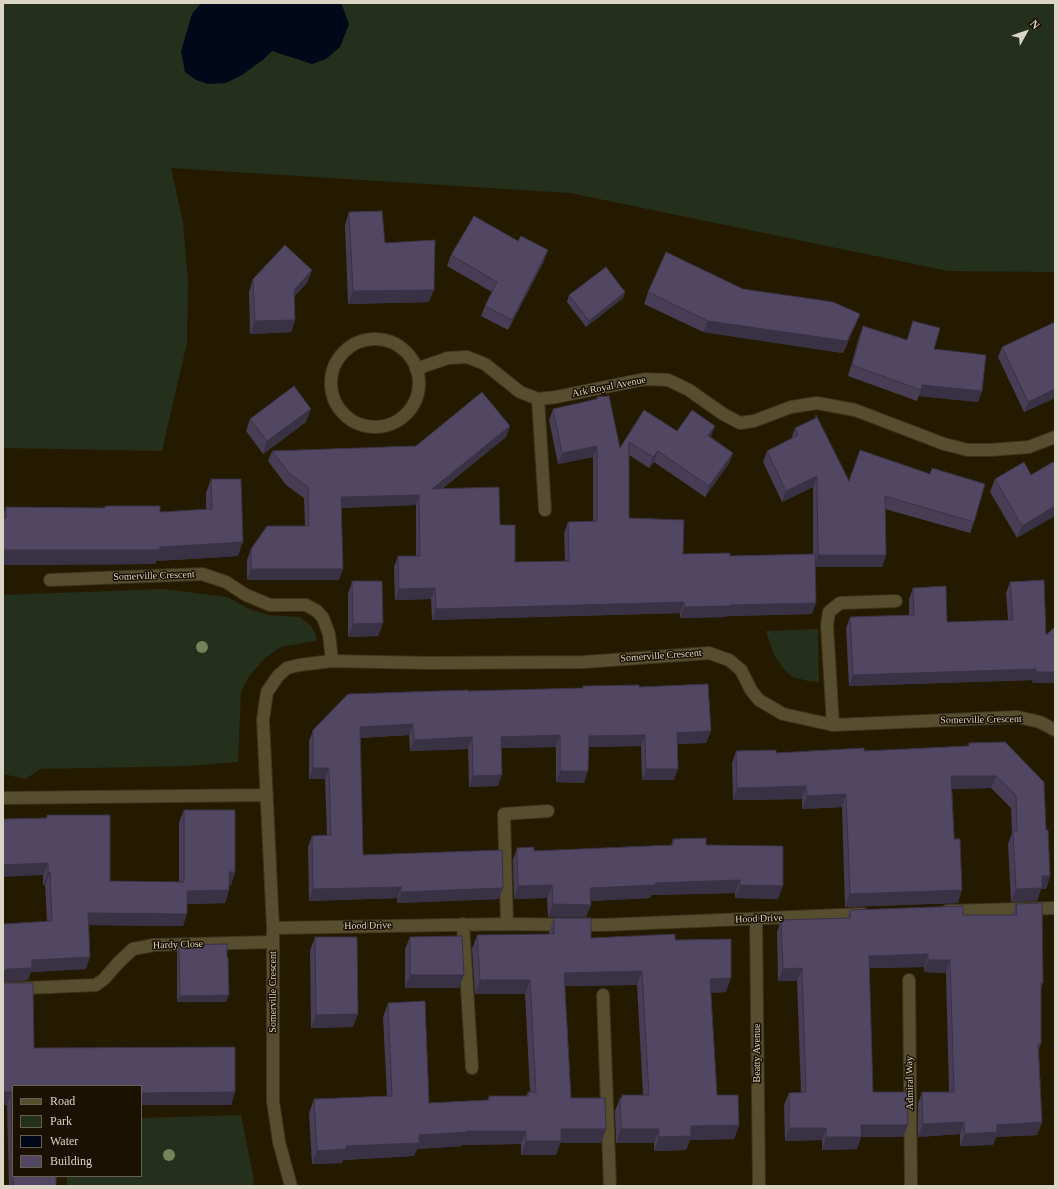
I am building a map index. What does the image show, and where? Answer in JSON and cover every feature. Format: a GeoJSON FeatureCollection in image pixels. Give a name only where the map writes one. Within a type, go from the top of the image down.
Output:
{"type":"FeatureCollection","features":[{"type":"Feature","properties":{"kind":"street"},"geometry":{"type":"LineString","coordinates":[[376,339],[391,342],[404,350],[414,362],[416,369],[419,375],[419,389],[415,402],[408,414],[396,422],[383,427],[369,427],[356,423],[344,415],[336,403],[331,389],[332,374],[338,360],[348,349],[361,342],[376,339]]}},
{"type":"Feature","properties":{"kind":"street","name":"Ark Royal Avenue"},"geometry":{"type":"LineString","coordinates":[[416,369],[448,358],[467,358],[485,364],[520,392],[538,399],[556,397],[644,379],[668,380],[689,390],[723,414],[740,423],[754,421],[791,407],[817,403],[855,410],[944,444],[968,450],[1029,447],[1055,437]]}},
{"type":"Feature","properties":{"kind":"street"},"geometry":{"type":"LineString","coordinates":[[538,399],[545,510]]}},
{"type":"Feature","properties":{"kind":"street","name":"Somerville Crescent"},"geometry":{"type":"LineString","coordinates":[[50,580],[202,574],[226,582],[246,595],[270,605],[306,606],[317,611],[323,618],[329,634],[332,661]]}},
{"type":"Feature","properties":{"kind":"street"},"geometry":{"type":"LineString","coordinates":[[833,725],[827,625],[829,612],[840,603],[896,601]]}},
{"type":"Feature","properties":{"kind":"street","name":"Somerville Crescent"},"geometry":{"type":"LineString","coordinates":[[291,1186],[279,1142],[273,1101],[273,928],[263,720],[267,692],[278,676],[286,668],[332,661],[430,663],[584,662],[709,653],[729,660],[741,670],[751,690],[759,700],[783,714],[833,725],[1018,717],[1040,722],[1055,730]]}},
{"type":"Feature","properties":{"kind":"street"},"geometry":{"type":"LineString","coordinates":[[3,798],[267,795]]}},
{"type":"Feature","properties":{"kind":"street"},"geometry":{"type":"LineString","coordinates":[[507,924],[504,814],[548,811]]}},
{"type":"Feature","properties":{"kind":"street"},"geometry":{"type":"LineString","coordinates":[[938,911],[1055,908]]}},
{"type":"Feature","properties":{"kind":"street","name":"Hood Drive"},"geometry":{"type":"LineString","coordinates":[[273,928],[463,924],[602,925],[875,913]]}},
{"type":"Feature","properties":{"kind":"street","name":"Beatty Avenue"},"geometry":{"type":"LineString","coordinates":[[756,919],[759,1186]]}},
{"type":"Feature","properties":{"kind":"street"},"geometry":{"type":"LineString","coordinates":[[463,924],[472,1068]]}},
{"type":"Feature","properties":{"kind":"street","name":"Hardy Close"},"geometry":{"type":"LineString","coordinates":[[3,989],[96,985],[104,979],[118,962],[134,949],[154,945],[273,942]]}},
{"type":"Feature","properties":{"kind":"street","name":"Admiral Way"},"geometry":{"type":"LineString","coordinates":[[908,980],[911,1186]]}},
{"type":"Feature","properties":{"kind":"street"},"geometry":{"type":"LineString","coordinates":[[603,995],[610,1186]]}},
{"type":"Feature","properties":{"kind":"green space"},"geometry":{"type":"Polygon","coordinates":[[[3,3],[1055,3],[1055,272],[948,271],[570,193],[171,168],[183,222],[188,282],[187,343],[162,451],[3,448],[3,3]]]}},
{"type":"Feature","properties":{"kind":"green space"},"geometry":{"type":"Polygon","coordinates":[[[163,589],[227,597],[252,610],[269,615],[300,617],[311,626],[316,635],[316,641],[281,647],[265,658],[250,675],[241,691],[238,762],[188,766],[41,769],[25,779],[3,774],[3,595],[163,589]]]}},
{"type":"Feature","properties":{"kind":"green space"},"geometry":{"type":"Polygon","coordinates":[[[818,629],[819,682],[792,677],[782,667],[774,655],[766,631],[818,629]]]}},
{"type":"Feature","properties":{"kind":"green space"},"geometry":{"type":"Polygon","coordinates":[[[241,1115],[254,1180],[253,1186],[67,1186],[67,1177],[142,1177],[142,1118],[241,1115]]]}},
{"type":"Feature","properties":{"kind":"water"},"geometry":{"type":"Polygon","coordinates":[[[201,3],[340,3],[349,24],[340,47],[326,59],[312,64],[272,51],[264,59],[242,75],[226,83],[208,84],[196,80],[185,72],[181,51],[192,14],[201,3]]]}},
{"type":"Feature","properties":{"kind":"building"},"geometry":{"type":"Polygon","coordinates":[[[382,211],[385,243],[435,240],[434,290],[353,291],[349,212],[382,211]]]}},
{"type":"Feature","properties":{"kind":"building"},"geometry":{"type":"Polygon","coordinates":[[[474,216],[518,241],[521,236],[548,250],[512,320],[485,306],[497,282],[451,255],[474,216]]]}},
{"type":"Feature","properties":{"kind":"building"},"geometry":{"type":"Polygon","coordinates":[[[285,245],[312,270],[294,290],[295,320],[255,321],[253,279],[285,245]]]}},
{"type":"Feature","properties":{"kind":"building"},"geometry":{"type":"Polygon","coordinates":[[[666,252],[743,289],[833,302],[860,314],[847,341],[708,321],[648,292],[666,252]]]}},
{"type":"Feature","properties":{"kind":"building"},"geometry":{"type":"Polygon","coordinates":[[[606,267],[625,292],[589,321],[569,295],[606,267]]]}},
{"type":"Feature","properties":{"kind":"building"},"geometry":{"type":"Polygon","coordinates":[[[913,321],[940,328],[934,349],[986,355],[982,391],[922,385],[921,390],[852,365],[863,326],[907,340],[913,321]]]}},
{"type":"Feature","properties":{"kind":"building"},"geometry":{"type":"Polygon","coordinates":[[[1055,322],[1055,389],[1028,402],[1002,347],[1055,322]]]}},
{"type":"Feature","properties":{"kind":"building"},"geometry":{"type":"Polygon","coordinates":[[[294,386],[311,409],[267,441],[250,419],[294,386]]]}},
{"type":"Feature","properties":{"kind":"building"},"geometry":{"type":"Polygon","coordinates":[[[482,392],[510,426],[432,489],[499,487],[500,525],[515,525],[515,562],[569,561],[568,522],[597,521],[597,446],[562,453],[553,409],[597,399],[597,397],[609,396],[620,448],[644,410],[677,431],[692,410],[715,426],[708,436],[733,453],[709,486],[658,451],[653,457],[629,442],[629,518],[684,520],[683,554],[730,553],[730,556],[815,554],[816,603],[684,607],[684,602],[436,609],[435,588],[399,589],[398,556],[420,556],[419,495],[341,497],[343,569],[251,569],[251,549],[267,526],[309,526],[308,487],[290,474],[272,451],[416,446],[482,392]]]}},
{"type":"Feature","properties":{"kind":"building"},"geometry":{"type":"Polygon","coordinates":[[[816,415],[849,481],[860,450],[930,474],[932,468],[985,484],[974,522],[885,496],[886,555],[818,555],[817,476],[786,491],[767,451],[798,435],[795,428],[816,418],[816,415]]]}},
{"type":"Feature","properties":{"kind":"building"},"geometry":{"type":"Polygon","coordinates":[[[1024,462],[1031,475],[1053,462],[1055,465],[1055,506],[1022,526],[995,479],[1024,462]]]}},
{"type":"Feature","properties":{"kind":"building"},"geometry":{"type":"Polygon","coordinates":[[[211,479],[241,479],[243,542],[160,547],[160,550],[3,550],[3,518],[6,518],[6,507],[105,508],[105,506],[160,506],[160,512],[212,509],[211,479]]]}},
{"type":"Feature","properties":{"kind":"building"},"geometry":{"type":"Polygon","coordinates":[[[1044,580],[1046,635],[1055,627],[1055,672],[1036,672],[1036,669],[853,675],[850,617],[914,615],[913,588],[946,586],[947,622],[1013,620],[1010,582],[1044,580]]]}},
{"type":"Feature","properties":{"kind":"building"},"geometry":{"type":"Polygon","coordinates":[[[352,581],[382,581],[383,623],[353,624],[352,581]]]}},
{"type":"Feature","properties":{"kind":"building"},"geometry":{"type":"Polygon","coordinates":[[[708,684],[711,731],[677,733],[678,769],[646,769],[645,735],[589,736],[588,771],[560,771],[560,735],[501,737],[502,775],[473,776],[472,737],[414,740],[413,724],[360,727],[363,855],[502,850],[503,888],[401,892],[401,887],[313,889],[312,836],[331,835],[329,768],[313,768],[313,730],[348,694],[583,688],[583,686],[639,685],[639,687],[708,684]]]}},
{"type":"Feature","properties":{"kind":"building"},"geometry":{"type":"Polygon","coordinates":[[[1005,742],[1044,782],[1050,876],[1042,876],[1042,888],[1016,889],[1013,832],[1017,831],[1016,795],[996,776],[951,776],[954,839],[960,839],[962,890],[850,894],[846,794],[807,796],[806,786],[737,788],[736,751],[776,750],[776,753],[864,748],[864,751],[969,746],[969,743],[1005,742]]]}},
{"type":"Feature","properties":{"kind":"building"},"geometry":{"type":"Polygon","coordinates":[[[184,810],[235,810],[235,872],[229,872],[229,890],[187,891],[187,914],[88,913],[90,957],[32,960],[32,968],[7,969],[3,971],[3,924],[52,921],[50,872],[48,872],[48,863],[3,865],[3,819],[47,818],[47,815],[110,815],[110,881],[184,882],[184,810]]]}},
{"type":"Feature","properties":{"kind":"building"},"geometry":{"type":"Polygon","coordinates":[[[706,838],[706,845],[783,846],[783,886],[740,885],[740,880],[655,883],[655,885],[590,888],[591,905],[553,904],[552,885],[518,886],[517,848],[534,847],[534,851],[673,845],[673,839],[706,838]]]}},
{"type":"Feature","properties":{"kind":"building"},"geometry":{"type":"Polygon","coordinates":[[[1042,903],[1043,983],[1041,983],[1041,1044],[1038,1044],[1042,1122],[997,1125],[997,1132],[965,1134],[964,1122],[923,1124],[922,1092],[954,1092],[950,960],[928,960],[928,954],[869,956],[873,1092],[907,1092],[908,1125],[861,1125],[861,1137],[826,1137],[826,1128],[789,1128],[789,1093],[806,1092],[802,968],[783,969],[781,920],[850,918],[850,910],[963,906],[963,915],[1017,915],[1016,904],[1042,903]]]}},
{"type":"Feature","properties":{"kind":"building"},"geometry":{"type":"Polygon","coordinates":[[[554,918],[591,918],[591,938],[675,934],[675,940],[731,939],[731,978],[710,979],[717,1095],[738,1095],[739,1125],[691,1126],[691,1136],[659,1137],[659,1129],[621,1129],[620,1098],[622,1098],[622,1095],[649,1095],[642,971],[564,973],[571,1098],[605,1098],[606,1129],[561,1129],[561,1141],[526,1141],[526,1131],[467,1131],[419,1135],[419,1143],[346,1146],[347,1149],[317,1151],[314,1099],[392,1096],[388,1003],[425,1001],[429,1103],[489,1100],[489,1096],[528,1096],[528,1092],[536,1092],[530,980],[480,980],[477,935],[554,934],[554,918]]]}},
{"type":"Feature","properties":{"kind":"building"},"geometry":{"type":"Polygon","coordinates":[[[462,936],[464,975],[410,975],[410,937],[462,936]]]}},
{"type":"Feature","properties":{"kind":"building"},"geometry":{"type":"Polygon","coordinates":[[[315,937],[357,937],[358,1014],[316,1015],[315,937]]]}},
{"type":"Feature","properties":{"kind":"building"},"geometry":{"type":"Polygon","coordinates":[[[227,944],[229,995],[180,996],[179,945],[227,944]]]}},
{"type":"Feature","properties":{"kind":"building"},"geometry":{"type":"Polygon","coordinates":[[[3,982],[33,983],[34,1048],[235,1047],[235,1092],[142,1093],[142,1085],[12,1085],[12,1133],[11,1092],[3,1092],[3,982]]]}},
{"type":"Feature","properties":{"kind":"building"},"geometry":{"type":"Polygon","coordinates":[[[13,1177],[56,1177],[56,1186],[13,1186],[13,1177]]]}}]}
